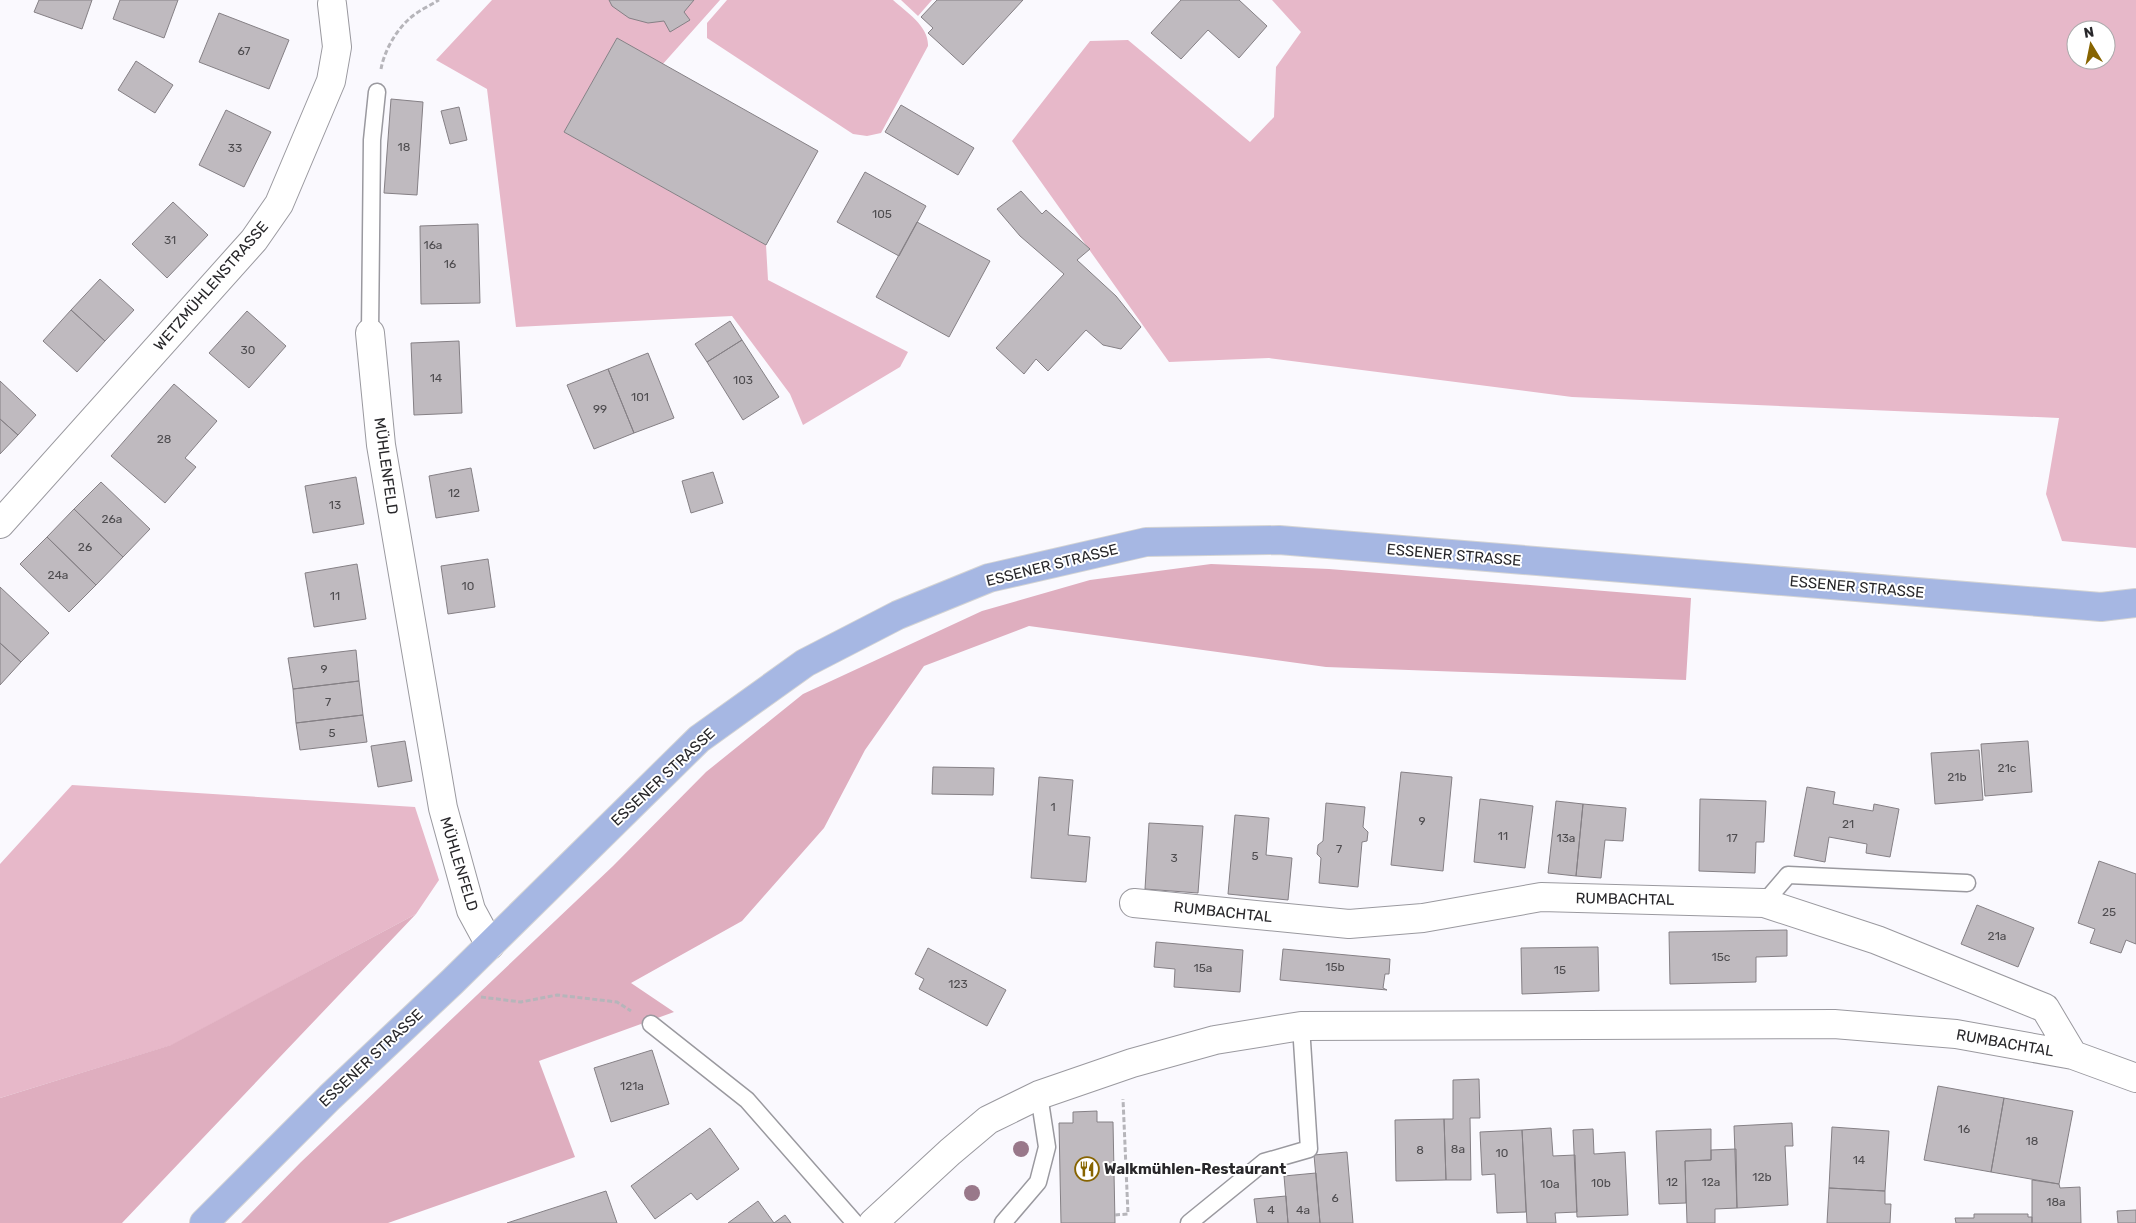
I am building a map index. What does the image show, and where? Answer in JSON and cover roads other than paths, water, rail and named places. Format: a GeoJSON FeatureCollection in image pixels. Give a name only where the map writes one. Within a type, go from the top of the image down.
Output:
{"type":"FeatureCollection","features":[{"type":"Feature","properties":{"kind":"main road","name":"ESSENER STRASSE"},"geometry":{"type":"LineString","coordinates":[[204,1223],[330,1097],[452,982],[699,739],[806,663],[898,614],[989,578],[1146,542],[1279,540],[2102,607],[2136,603]]}},
{"type":"Feature","properties":{"kind":"street","name":"WETZMÜHLENSTRASSE"},"geometry":{"type":"LineString","coordinates":[[0,524],[254,240],[279,204],[331,81],[337,47],[330,1]]}},
{"type":"Feature","properties":{"kind":"street","name":"MÜHLENFELD"},"geometry":{"type":"LineString","coordinates":[[370,332],[382,445],[443,808],[471,910],[490,945]]}},
{"type":"Feature","properties":{"kind":"street","name":"RUMBACHTAL"},"geometry":{"type":"LineString","coordinates":[[1134,903],[1349,924],[1423,918],[1541,897],[1764,903],[1877,940],[2045,1008],[2073,1055]]}},
{"type":"Feature","properties":{"kind":"street","name":"RUMBACHTAL"},"geometry":{"type":"LineString","coordinates":[[874,1223],[950,1152],[988,1120],[1039,1095],[1127,1065],[1215,1040],[1300,1026],[1834,1024],[1956,1034],[2073,1055],[2136,1078]]}},
{"type":"Feature","properties":{"kind":"lane","name":"MÜHLENFELD"},"geometry":{"type":"LineString","coordinates":[[370,332],[372,140],[377,92]]}},
{"type":"Feature","properties":{"kind":"lane"},"geometry":{"type":"LineString","coordinates":[[1764,903],[1788,875],[1967,883]]}},
{"type":"Feature","properties":{"kind":"lane"},"geometry":{"type":"LineString","coordinates":[[652,1024],[747,1100],[855,1223]]}},
{"type":"Feature","properties":{"kind":"lane"},"geometry":{"type":"LineString","coordinates":[[1189,1223],[1264,1162],[1309,1149],[1300,1026]]}},
{"type":"Feature","properties":{"kind":"lane"},"geometry":{"type":"LineString","coordinates":[[1003,1223],[1038,1182],[1047,1146],[1039,1095]]}},
{"type":"Feature","properties":{"kind":"place","name":"Walkmühlen-Restaurant"},"geometry":{"type":"Point","coordinates":[1087,1169]}}]}
